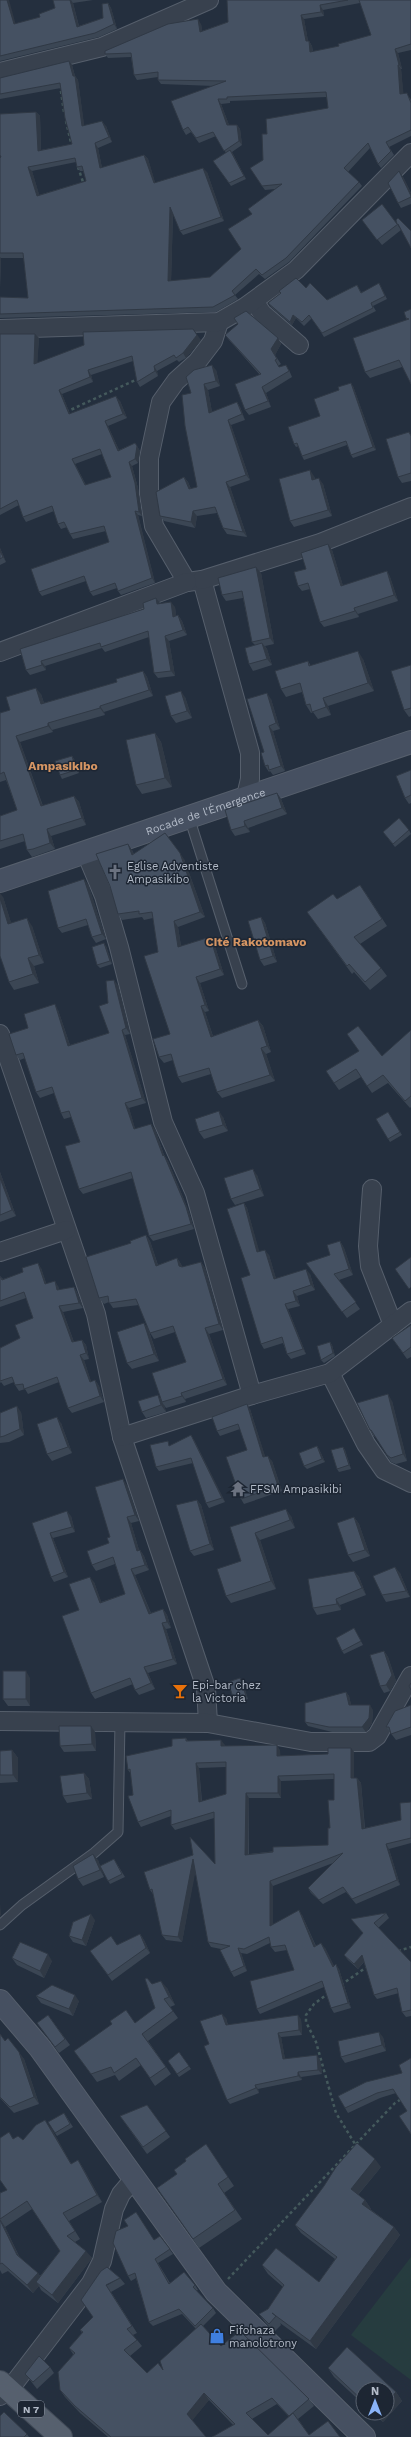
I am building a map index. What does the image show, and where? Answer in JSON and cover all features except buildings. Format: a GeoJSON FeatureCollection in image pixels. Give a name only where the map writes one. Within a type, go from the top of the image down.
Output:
{"type":"FeatureCollection","features":[{"type":"Feature","properties":{"kind":"main road","name":"N 7"},"geometry":{"type":"LineString","coordinates":[[3,2389],[61,2437]]}},
{"type":"Feature","properties":{"kind":"street"},"geometry":{"type":"LineString","coordinates":[[0,72],[102,47],[209,0]]}},
{"type":"Feature","properties":{"kind":"street"},"geometry":{"type":"LineString","coordinates":[[0,329],[219,322],[254,301],[296,270],[411,153]]}},
{"type":"Feature","properties":{"kind":"street"},"geometry":{"type":"LineString","coordinates":[[254,301],[262,313],[299,345]]}},
{"type":"Feature","properties":{"kind":"street"},"geometry":{"type":"LineString","coordinates":[[219,322],[213,341],[197,362],[176,380],[161,402],[149,458],[149,494],[154,526],[194,581],[250,753],[250,779],[246,796]]}},
{"type":"Feature","properties":{"kind":"street"},"geometry":{"type":"LineString","coordinates":[[0,652],[194,581],[320,542],[411,507]]}},
{"type":"Feature","properties":{"kind":"street","name":"Rocade de l'Émergence"},"geometry":{"type":"LineString","coordinates":[[0,881],[86,853],[246,796],[411,742]]}},
{"type":"Feature","properties":{"kind":"street"},"geometry":{"type":"LineString","coordinates":[[86,853],[104,896],[119,947],[153,1088],[163,1122],[195,1193],[252,1395]]}},
{"type":"Feature","properties":{"kind":"street"},"geometry":{"type":"LineString","coordinates":[[0,1034],[96,1314],[122,1437],[206,1688],[208,1723]]}},
{"type":"Feature","properties":{"kind":"street"},"geometry":{"type":"LineString","coordinates":[[372,1189],[368,1246],[370,1266],[392,1325]]}},
{"type":"Feature","properties":{"kind":"street"},"geometry":{"type":"LineString","coordinates":[[0,1252],[66,1230]]}},
{"type":"Feature","properties":{"kind":"street"},"geometry":{"type":"LineString","coordinates":[[122,1437],[252,1395],[330,1373],[411,1311]]}},
{"type":"Feature","properties":{"kind":"street"},"geometry":{"type":"LineString","coordinates":[[330,1373],[366,1444],[384,1470],[411,1483]]}},
{"type":"Feature","properties":{"kind":"street"},"geometry":{"type":"LineString","coordinates":[[0,1721],[208,1723],[311,1742],[369,1742],[377,1736],[411,1676]]}},
{"type":"Feature","properties":{"kind":"street"},"geometry":{"type":"LineString","coordinates":[[0,2001],[40,2048],[133,2180],[216,2292],[364,2437]]}},
{"type":"Feature","properties":{"kind":"street"},"geometry":{"type":"LineString","coordinates":[[3,2389],[91,2284],[102,2260],[114,2209],[121,2194],[133,2180]]}},
{"type":"Feature","properties":{"kind":"lane"},"geometry":{"type":"LineString","coordinates":[[189,816],[242,984]]}},
{"type":"Feature","properties":{"kind":"lane"},"geometry":{"type":"LineString","coordinates":[[0,1925],[22,1905],[94,1853],[118,1832],[120,1722]]}},
{"type":"Feature","properties":{"kind":"path"},"geometry":{"type":"LineString","coordinates":[[54,59],[68,132],[75,155]]}},
{"type":"Feature","properties":{"kind":"path"},"geometry":{"type":"LineString","coordinates":[[77,163],[86,190]]}},
{"type":"Feature","properties":{"kind":"path"},"geometry":{"type":"LineString","coordinates":[[63,413],[145,376]]}},
{"type":"Feature","properties":{"kind":"path"},"geometry":{"type":"LineString","coordinates":[[391,1954],[411,1947]]}},
{"type":"Feature","properties":{"kind":"path"},"geometry":{"type":"LineString","coordinates":[[340,1986],[371,1963]]}},
{"type":"Feature","properties":{"kind":"path"},"geometry":{"type":"LineString","coordinates":[[333,1990],[314,2004],[306,2015],[306,2022],[316,2042],[336,2113],[355,2144]]}},
{"type":"Feature","properties":{"kind":"path"},"geometry":{"type":"LineString","coordinates":[[216,2292],[395,2102],[406,2096]]}},
{"type":"Feature","properties":{"kind":"green space"},"geometry":{"type":"Polygon","coordinates":[[[411,2257],[411,2380],[351,2335],[411,2257]]]}},
{"type":"Feature","properties":{"kind":"place","name":"Eglise Adventiste Ampasikibo"},"geometry":{"type":"Point","coordinates":[115,872]}},
{"type":"Feature","properties":{"kind":"place","name":"FFSM Ampasikibi"},"geometry":{"type":"Point","coordinates":[238,1489]}},
{"type":"Feature","properties":{"kind":"place","name":"Epi-bar chez la Victoria"},"geometry":{"type":"Point","coordinates":[180,1691]}},
{"type":"Feature","properties":{"kind":"place","name":"Fifohaza manolotrony"},"geometry":{"type":"Point","coordinates":[217,2336]}},
{"type":"Feature","properties":{"kind":"district","name":"Ampasikibo"},"geometry":{"type":"Point","coordinates":[63,766]}},
{"type":"Feature","properties":{"kind":"district","name":"Cité Rakotomavo"},"geometry":{"type":"Point","coordinates":[256,942]}}]}
